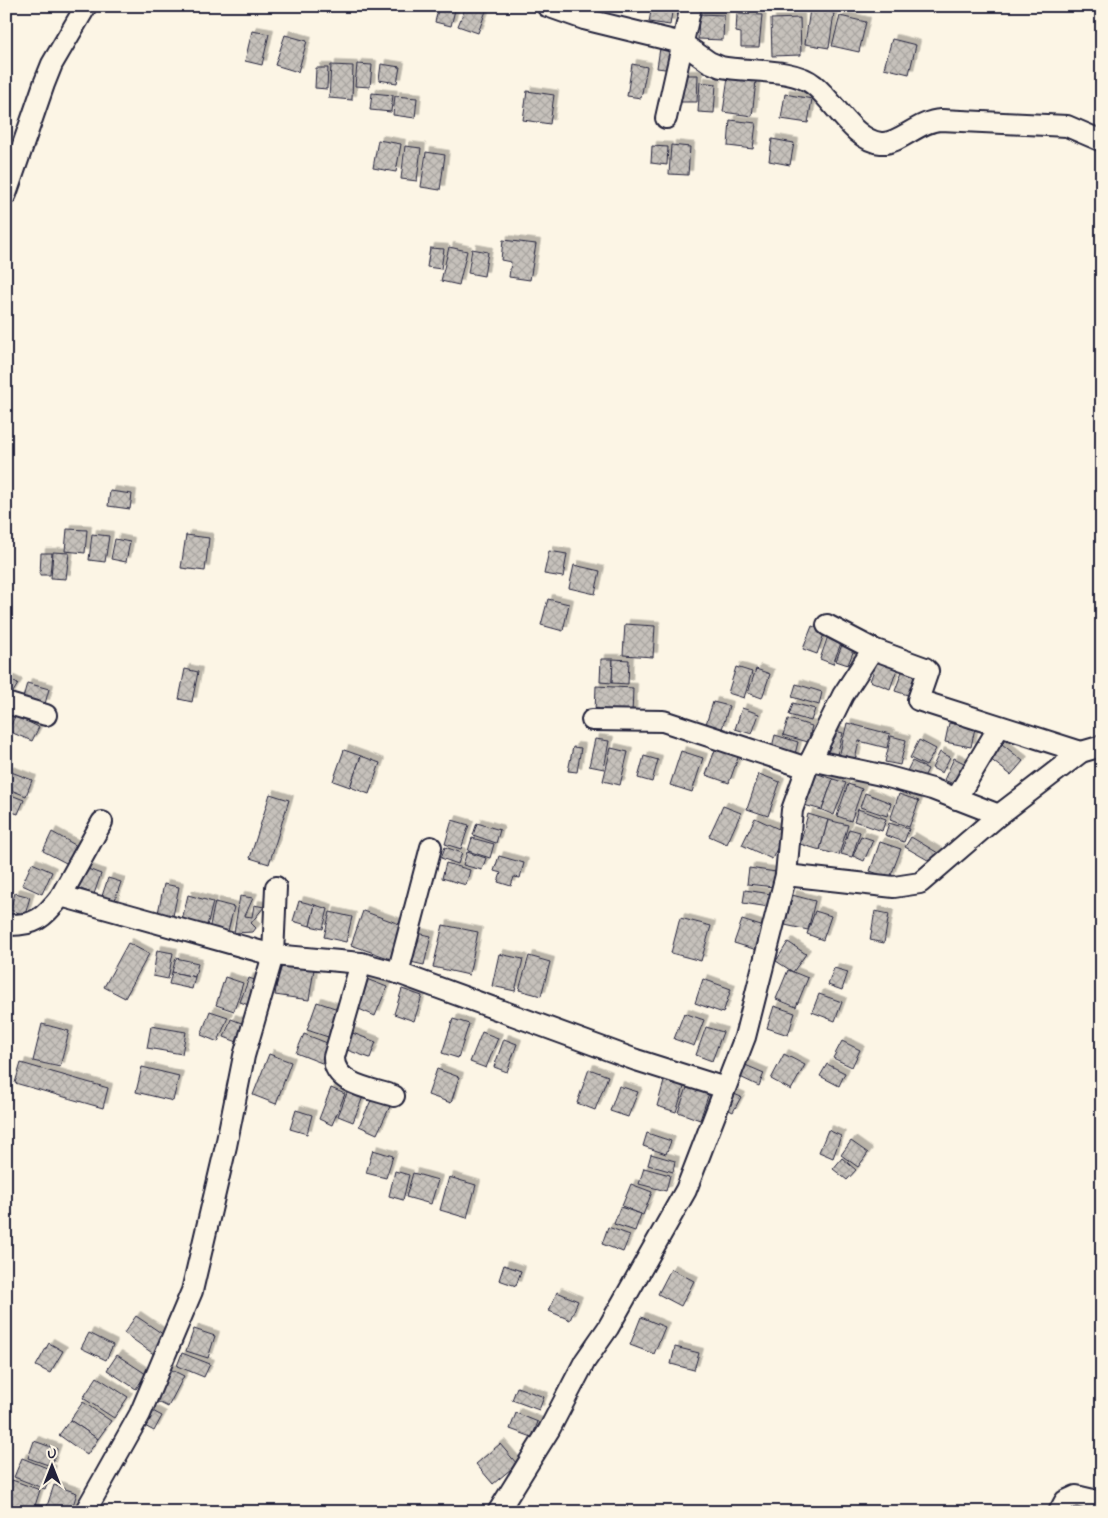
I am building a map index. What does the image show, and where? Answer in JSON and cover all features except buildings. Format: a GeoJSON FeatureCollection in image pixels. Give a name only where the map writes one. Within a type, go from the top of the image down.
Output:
{"type":"FeatureCollection","features":[{"type":"Feature","properties":{"kind":"street"},"geometry":{"type":"LineString","coordinates":[[6,194],[52,64],[86,6]]}},
{"type":"Feature","properties":{"kind":"street"},"geometry":{"type":"LineString","coordinates":[[547,6],[584,19],[682,43],[709,62],[721,67],[795,76],[811,83],[830,100],[860,135],[874,142],[890,142],[923,124],[941,120],[1067,126],[1102,141]]}},
{"type":"Feature","properties":{"kind":"street"},"geometry":{"type":"LineString","coordinates":[[666,118],[691,6]]}},
{"type":"Feature","properties":{"kind":"street"},"geometry":{"type":"LineString","coordinates":[[827,625],[873,649],[925,668],[928,671],[918,700],[1081,752]]}},
{"type":"Feature","properties":{"kind":"street"},"geometry":{"type":"LineString","coordinates":[[498,1512],[549,1430],[586,1361],[613,1320],[686,1190],[745,1037],[786,875],[792,810],[809,764],[843,695],[873,649]]}},
{"type":"Feature","properties":{"kind":"street"},"geometry":{"type":"LineString","coordinates":[[6,704],[46,714]]}},
{"type":"Feature","properties":{"kind":"street"},"geometry":{"type":"LineString","coordinates":[[592,720],[663,721],[809,764],[881,775],[932,789],[999,815]]}},
{"type":"Feature","properties":{"kind":"street"},"geometry":{"type":"LineString","coordinates":[[956,799],[999,727]]}},
{"type":"Feature","properties":{"kind":"street"},"geometry":{"type":"LineString","coordinates":[[786,875],[894,887],[920,882],[999,815],[1081,752],[1102,746]]}},
{"type":"Feature","properties":{"kind":"street"},"geometry":{"type":"LineString","coordinates":[[6,925],[26,924],[42,919],[61,896],[102,822]]}},
{"type":"Feature","properties":{"kind":"street"},"geometry":{"type":"LineString","coordinates":[[398,973],[431,847]]}},
{"type":"Feature","properties":{"kind":"street"},"geometry":{"type":"LineString","coordinates":[[85,1512],[140,1414],[192,1291],[214,1202],[244,1056],[273,954],[276,887]]}},
{"type":"Feature","properties":{"kind":"street"},"geometry":{"type":"LineString","coordinates":[[61,896],[273,954],[361,963],[398,973],[636,1060],[725,1088]]}},
{"type":"Feature","properties":{"kind":"street"},"geometry":{"type":"LineString","coordinates":[[361,963],[334,1057],[335,1068],[343,1078],[394,1096]]}},
{"type":"Feature","properties":{"kind":"street"},"geometry":{"type":"LineString","coordinates":[[1059,1512],[1065,1501],[1076,1496],[1102,1502]]}}]}
